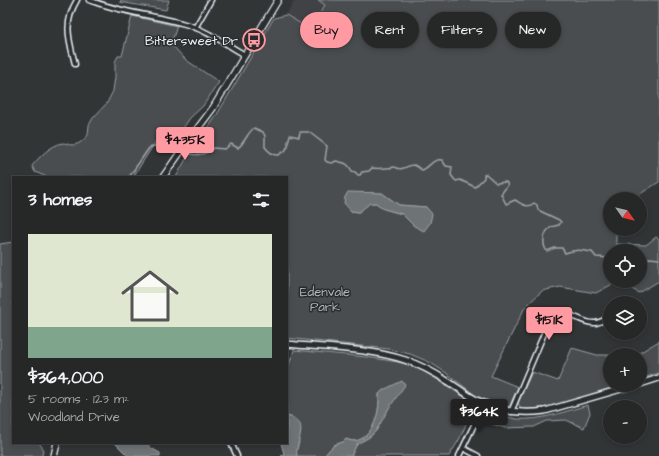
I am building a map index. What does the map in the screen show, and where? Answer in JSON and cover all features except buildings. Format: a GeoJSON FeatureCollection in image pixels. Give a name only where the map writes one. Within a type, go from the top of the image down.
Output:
{"type":"FeatureCollection","features":[{"type":"Feature","properties":{"kind":"main road"},"geometry":{"type":"LineString","coordinates":[[164,176],[213,108],[278,0]]}},
{"type":"Feature","properties":{"kind":"main road"},"geometry":{"type":"LineString","coordinates":[[54,456],[57,444]]}},
{"type":"Feature","properties":{"kind":"street"},"geometry":{"type":"LineString","coordinates":[[75,64],[68,30],[70,15],[77,0]]}},
{"type":"Feature","properties":{"kind":"street"},"geometry":{"type":"LineString","coordinates":[[89,0],[110,7],[175,21],[195,28],[218,39],[245,55]]}},
{"type":"Feature","properties":{"kind":"street"},"geometry":{"type":"LineString","coordinates":[[195,28],[211,0]]}},
{"type":"Feature","properties":{"kind":"street"},"geometry":{"type":"LineString","coordinates":[[511,412],[551,319],[564,313],[586,321],[597,323],[603,320]]}},
{"type":"Feature","properties":{"kind":"street"},"geometry":{"type":"LineString","coordinates":[[288,344],[372,352],[405,360],[420,365],[435,373],[469,396],[484,404],[511,412],[534,413],[545,411],[611,392]]}},
{"type":"Feature","properties":{"kind":"street"},"geometry":{"type":"LineString","coordinates":[[647,382],[659,378]]}},
{"type":"Feature","properties":{"kind":"street"},"geometry":{"type":"LineString","coordinates":[[459,456],[484,404]]}},
{"type":"Feature","properties":{"kind":"street"},"geometry":{"type":"LineString","coordinates":[[232,444],[238,456]]}},
{"type":"Feature","properties":{"kind":"street"},"geometry":{"type":"LineString","coordinates":[[463,448],[478,456]]}},
{"type":"Feature","properties":{"kind":"shaded area"},"geometry":{"type":"Polygon","coordinates":[[[295,0],[318,0],[325,4],[320,12],[300,12],[300,23],[286,15],[295,0]]]}},
{"type":"Feature","properties":{"kind":"shaded area"},"geometry":{"type":"Polygon","coordinates":[[[348,192],[382,193],[399,205],[426,207],[432,214],[430,223],[424,231],[414,226],[402,214],[384,209],[376,203],[370,203],[359,212],[351,211],[344,203],[348,192]]]}},
{"type":"Feature","properties":{"kind":"shaded area"},"geometry":{"type":"Polygon","coordinates":[[[402,381],[405,385],[389,408],[376,431],[357,444],[351,456],[324,456],[334,445],[343,442],[346,439],[355,441],[362,439],[367,435],[377,416],[379,394],[383,390],[402,381]]]}},
{"type":"Feature","properties":{"kind":"shaded area"},"geometry":{"type":"Polygon","coordinates":[[[288,416],[295,419],[299,423],[301,433],[297,456],[281,456],[284,454],[281,444],[288,444],[288,416]]]}},
{"type":"Feature","properties":{"kind":"shaded area"},"geometry":{"type":"Polygon","coordinates":[[[116,444],[147,444],[160,453],[160,456],[128,456],[116,444]]]}},
{"type":"Feature","properties":{"kind":"green space"},"geometry":{"type":"Polygon","coordinates":[[[121,0],[169,0],[166,10],[120,2],[121,0]]]}},
{"type":"Feature","properties":{"kind":"green space","name":"Edenvale Park"},"geometry":{"type":"Polygon","coordinates":[[[318,0],[659,0],[659,182],[643,192],[603,192],[603,236],[616,236],[616,244],[603,244],[603,288],[605,288],[596,293],[560,287],[542,291],[525,307],[491,376],[518,387],[508,407],[476,396],[445,372],[429,362],[410,354],[389,349],[288,338],[288,176],[177,176],[186,159],[215,118],[274,18],[286,15],[300,23],[300,48],[353,48],[353,12],[321,12],[325,5],[318,0]],[[370,193],[351,211],[359,212],[370,203],[376,203],[384,209],[402,214],[414,226],[426,207],[399,205],[382,193],[370,193]]]}},
{"type":"Feature","properties":{"kind":"green space"},"geometry":{"type":"Polygon","coordinates":[[[132,16],[177,26],[171,44],[186,60],[219,82],[203,106],[190,118],[177,137],[164,136],[158,138],[134,176],[45,176],[35,172],[32,166],[42,155],[54,146],[63,143],[75,145],[88,135],[89,125],[93,118],[107,103],[113,91],[115,62],[118,56],[122,56],[132,16]]]}},
{"type":"Feature","properties":{"kind":"green space"},"geometry":{"type":"Polygon","coordinates":[[[656,237],[659,239],[659,281],[639,293],[630,288],[647,288],[647,244],[656,237]]]}},
{"type":"Feature","properties":{"kind":"green space"},"geometry":{"type":"Polygon","coordinates":[[[12,242],[12,444],[40,444],[43,448],[42,456],[0,456],[0,244],[12,242]]]}},
{"type":"Feature","properties":{"kind":"green space"},"geometry":{"type":"Polygon","coordinates":[[[659,341],[659,373],[647,377],[647,348],[659,341]]]}},
{"type":"Feature","properties":{"kind":"green space"},"geometry":{"type":"Polygon","coordinates":[[[572,348],[597,355],[603,355],[603,390],[544,408],[521,409],[518,403],[532,372],[558,381],[572,348]]]}},
{"type":"Feature","properties":{"kind":"green space"},"geometry":{"type":"Polygon","coordinates":[[[294,350],[366,357],[398,362],[416,367],[475,404],[459,440],[449,456],[351,456],[353,450],[358,444],[375,432],[389,408],[379,394],[377,416],[371,429],[362,439],[355,441],[346,439],[343,442],[334,445],[324,456],[297,456],[296,451],[299,443],[294,418],[288,416],[288,368],[294,350]]]}},
{"type":"Feature","properties":{"kind":"green space"},"geometry":{"type":"Polygon","coordinates":[[[588,405],[590,413],[584,428],[566,420],[547,421],[534,427],[505,428],[482,421],[486,412],[490,411],[510,418],[526,419],[553,415],[588,405]]]}},
{"type":"Feature","properties":{"kind":"waterway"},"geometry":{"type":"LineString","coordinates":[[185,152],[192,154],[203,154],[207,153],[213,148],[225,149],[231,144],[238,148],[254,128],[263,132],[265,136],[265,147],[275,155],[279,155],[285,151],[288,146],[290,135],[299,137],[300,132],[309,132],[327,146],[325,160],[327,162],[332,163],[336,161],[344,163],[358,175],[362,172],[369,171],[372,168],[395,167],[402,169],[414,165],[422,170],[436,160],[442,160],[446,166],[452,167],[451,175],[456,181],[460,180],[475,187],[486,174],[496,183],[506,182],[508,185],[501,194],[506,204],[515,200],[527,206],[534,203],[537,205],[538,210],[559,220],[561,222],[559,225],[551,227],[546,233],[544,246],[547,251],[555,248],[562,248],[565,253],[575,250],[582,250],[592,252],[596,257],[603,258]]}},
{"type":"Feature","properties":{"kind":"waterway"},"geometry":{"type":"LineString","coordinates":[[130,176],[149,148],[154,146],[173,147]]}},
{"type":"Feature","properties":{"kind":"waterway"},"geometry":{"type":"LineString","coordinates":[[647,259],[659,259]]}},
{"type":"Feature","properties":{"kind":"place","name":"Bittersweet Dr"},"geometry":{"type":"Point","coordinates":[254,40]}}]}
